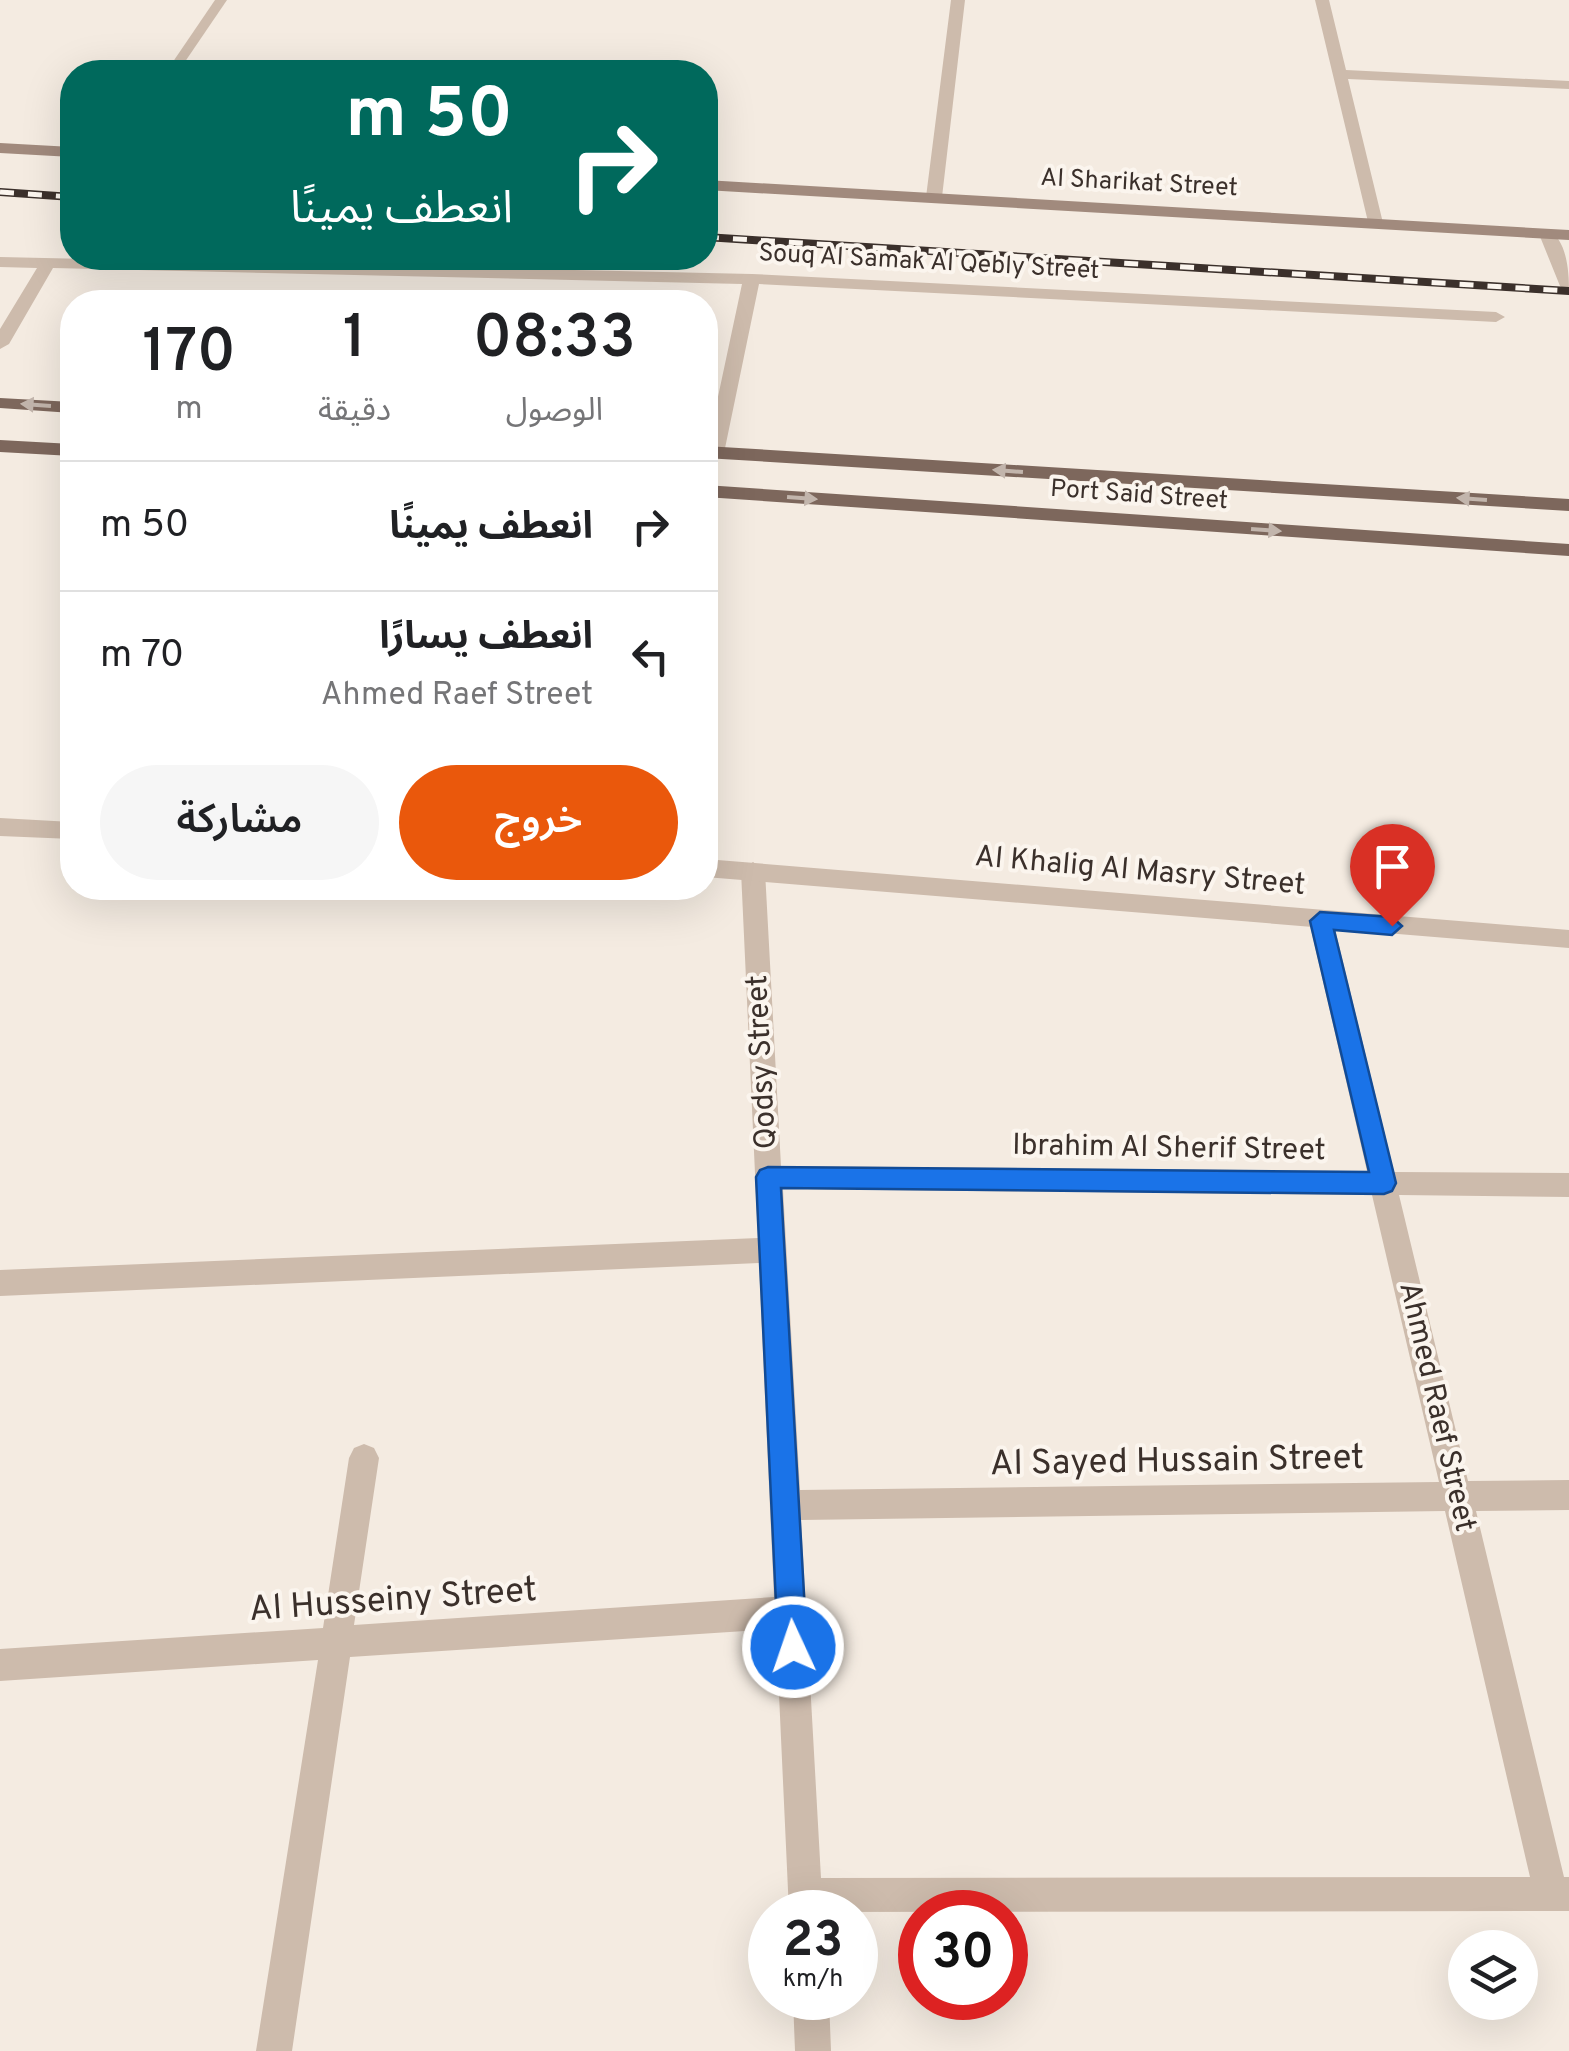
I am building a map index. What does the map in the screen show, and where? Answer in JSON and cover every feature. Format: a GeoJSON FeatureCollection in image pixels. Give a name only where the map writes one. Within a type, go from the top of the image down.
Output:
{"type":"FeatureCollection","features":[{"type":"Feature","properties":{"kind":"main road"},"geometry":{"type":"LineString","coordinates":[[0,148],[60,151]]}},
{"type":"Feature","properties":{"kind":"main road","name":"Al Sharikat Street"},"geometry":{"type":"LineString","coordinates":[[718,186],[1569,235]]}},
{"type":"Feature","properties":{"kind":"main road"},"geometry":{"type":"LineString","coordinates":[[0,403],[60,407]]}},
{"type":"Feature","properties":{"kind":"main road"},"geometry":{"type":"LineString","coordinates":[[0,446],[60,449]]}},
{"type":"Feature","properties":{"kind":"main road","name":"Port Said Street"},"geometry":{"type":"LineString","coordinates":[[718,452],[1569,505]]}},
{"type":"Feature","properties":{"kind":"main road","name":"Port Said Street"},"geometry":{"type":"LineString","coordinates":[[718,493],[1569,550]]}},
{"type":"Feature","properties":{"kind":"street"},"geometry":{"type":"LineString","coordinates":[[934,197],[958,0]]}},
{"type":"Feature","properties":{"kind":"street"},"geometry":{"type":"LineString","coordinates":[[1322,0],[1374,222]]}},
{"type":"Feature","properties":{"kind":"street"},"geometry":{"type":"LineString","coordinates":[[1340,74],[1569,86]]}},
{"type":"Feature","properties":{"kind":"street"},"geometry":{"type":"LineString","coordinates":[[1547,234],[1569,286]]}},
{"type":"Feature","properties":{"kind":"street","name":"Souq Al Samak Al Qebly Street"},"geometry":{"type":"LineString","coordinates":[[0,262],[60,263]]}},
{"type":"Feature","properties":{"kind":"street"},"geometry":{"type":"LineString","coordinates":[[0,344],[48,263]]}},
{"type":"Feature","properties":{"kind":"street","name":"Souq Al Samak Al Qebly Street"},"geometry":{"type":"LineString","coordinates":[[356,270],[752,279],[1496,318]]}},
{"type":"Feature","properties":{"kind":"street"},"geometry":{"type":"LineString","coordinates":[[718,419],[752,279]]}},
{"type":"Feature","properties":{"kind":"street"},"geometry":{"type":"LineString","coordinates":[[0,827],[60,830]]}},
{"type":"Feature","properties":{"kind":"street","name":"Al Khalig Al Masry Street"},"geometry":{"type":"LineString","coordinates":[[718,869],[1569,939]]}},
{"type":"Feature","properties":{"kind":"street","name":"Qodsy Street"},"geometry":{"type":"LineString","coordinates":[[754,871],[805,1890]]}},
{"type":"Feature","properties":{"kind":"street","name":"Ahmed Raef Street"},"geometry":{"type":"LineString","coordinates":[[1320,921],[1457,1496],[1560,1894]]}},
{"type":"Feature","properties":{"kind":"street","name":"Ibrahim Al Sherif Street"},"geometry":{"type":"LineString","coordinates":[[768,1177],[1569,1185]]}},
{"type":"Feature","properties":{"kind":"street"},"geometry":{"type":"LineString","coordinates":[[0,1283],[772,1250]]}},
{"type":"Feature","properties":{"kind":"street"},"geometry":{"type":"LineString","coordinates":[[274,2051],[364,1458]]}},
{"type":"Feature","properties":{"kind":"street","name":"Al Sayed Hussain Street"},"geometry":{"type":"LineString","coordinates":[[786,1504],[1569,1495]]}},
{"type":"Feature","properties":{"kind":"street","name":"Al Husseiny Street"},"geometry":{"type":"LineString","coordinates":[[0,1666],[791,1612]]}},
{"type":"Feature","properties":{"kind":"street"},"geometry":{"type":"LineString","coordinates":[[878,1903],[1560,1894]]}},
{"type":"Feature","properties":{"kind":"street"},"geometry":{"type":"LineString","coordinates":[[811,2020],[813,2051]]}},
{"type":"Feature","properties":{"kind":"lane"},"geometry":{"type":"LineString","coordinates":[[180,60],[221,0]]}},
{"type":"Feature","properties":{"kind":"railway"},"geometry":{"type":"LineString","coordinates":[[0,192],[60,196]]}},
{"type":"Feature","properties":{"kind":"railway"},"geometry":{"type":"LineString","coordinates":[[718,238],[1569,291]]}},
{"type":"Feature","properties":{"kind":"route"},"geometry":{"type":"LineString","coordinates":[[793,1647],[768,1177],[1384,1183],[1320,921],[1392,926]]}}]}
